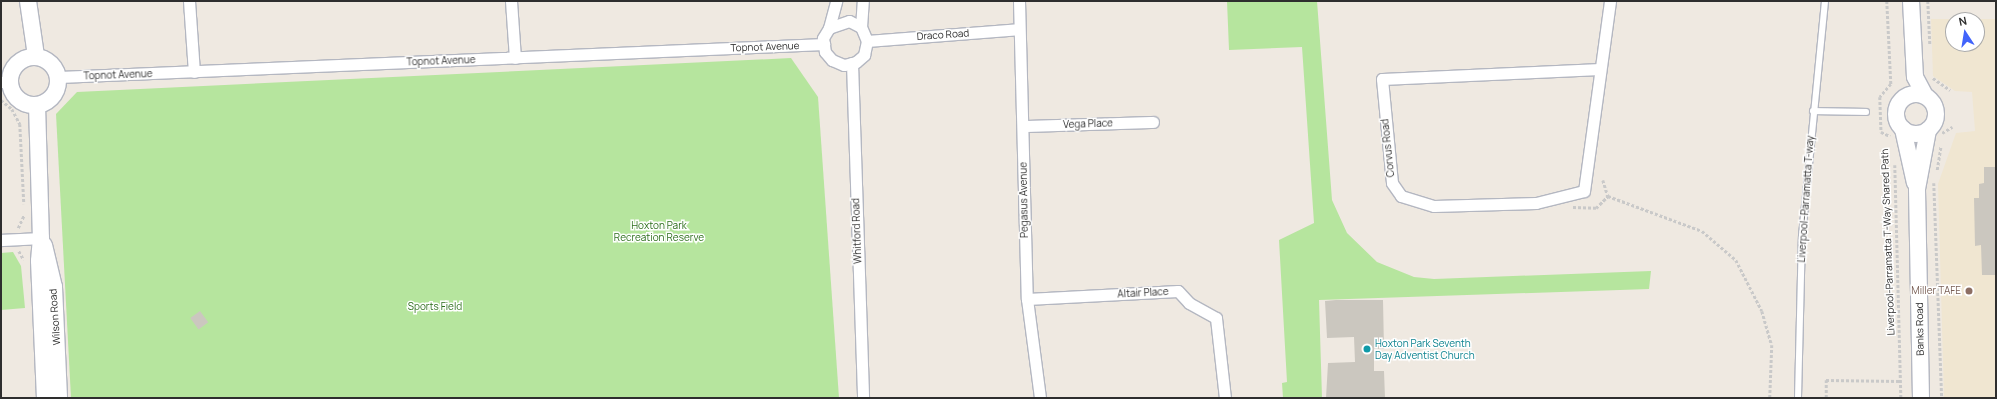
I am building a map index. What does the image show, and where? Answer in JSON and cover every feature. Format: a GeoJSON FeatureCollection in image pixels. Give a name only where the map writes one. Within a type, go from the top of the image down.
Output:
{"type":"FeatureCollection","features":[{"type":"Feature","properties":{"kind":"main road"},"geometry":{"type":"LineString","coordinates":[[28,1],[36,56]]}},
{"type":"Feature","properties":{"kind":"main road"},"geometry":{"type":"LineString","coordinates":[[1911,1],[1913,53],[1917,86],[1936,110],[1936,120],[1928,130],[1898,135],[1896,112],[1906,97],[1913,53]]}},
{"type":"Feature","properties":{"kind":"main road"},"geometry":{"type":"LineString","coordinates":[[36,56],[54,65],[59,78],[51,99],[37,105],[22,102],[5,82],[14,66],[36,56]]}},
{"type":"Feature","properties":{"kind":"main road"},"geometry":{"type":"LineString","coordinates":[[1906,97],[1925,96]]}},
{"type":"Feature","properties":{"kind":"main road","name":"Wilson Road"},"geometry":{"type":"LineString","coordinates":[[37,105],[41,238],[39,261],[45,398]]}},
{"type":"Feature","properties":{"kind":"main road","name":"Banks Road"},"geometry":{"type":"LineString","coordinates":[[1921,398],[1917,189],[1928,130]]}},
{"type":"Feature","properties":{"kind":"main road","name":"Banks Road"},"geometry":{"type":"LineString","coordinates":[[1898,135],[1917,189]]}},
{"type":"Feature","properties":{"kind":"main road","name":"Wilson Road"},"geometry":{"type":"LineString","coordinates":[[41,238],[54,287],[59,398]]}},
{"type":"Feature","properties":{"kind":"street"},"geometry":{"type":"LineString","coordinates":[[190,1],[194,72]]}},
{"type":"Feature","properties":{"kind":"street"},"geometry":{"type":"LineString","coordinates":[[511,1],[515,58]]}},
{"type":"Feature","properties":{"kind":"street"},"geometry":{"type":"LineString","coordinates":[[836,1],[824,44],[832,60],[852,63],[864,55],[867,41],[861,27],[863,1]]}},
{"type":"Feature","properties":{"kind":"street","name":"Pegasus Avenue"},"geometry":{"type":"LineString","coordinates":[[1019,1],[1018,29],[1024,126],[1028,299],[1040,398]]}},
{"type":"Feature","properties":{"kind":"street","name":"Corvus Road"},"geometry":{"type":"LineString","coordinates":[[1600,69],[1382,79],[1392,183],[1401,196],[1434,206],[1536,203],[1584,192],[1610,1]]}},
{"type":"Feature","properties":{"kind":"street"},"geometry":{"type":"LineString","coordinates":[[829,28],[849,21],[861,27]]}},
{"type":"Feature","properties":{"kind":"street","name":"Draco Road"},"geometry":{"type":"LineString","coordinates":[[867,41],[1018,29]]}},
{"type":"Feature","properties":{"kind":"street","name":"Topnot Avenue"},"geometry":{"type":"LineString","coordinates":[[59,78],[824,44]]}},
{"type":"Feature","properties":{"kind":"street","name":"Whitford Road"},"geometry":{"type":"LineString","coordinates":[[852,63],[863,398]]}},
{"type":"Feature","properties":{"kind":"street","name":"Vega Place"},"geometry":{"type":"LineString","coordinates":[[1024,126],[1152,122]]}},
{"type":"Feature","properties":{"kind":"street"},"geometry":{"type":"LineString","coordinates":[[1,240],[41,238]]}},
{"type":"Feature","properties":{"kind":"street","name":"Altair Place"},"geometry":{"type":"LineString","coordinates":[[1028,299],[1178,291],[1189,303],[1216,318],[1225,398]]}},
{"type":"Feature","properties":{"kind":"lane","name":"Liverpool–Parramatta T-way"},"geometry":{"type":"LineString","coordinates":[[1798,398],[1802,236],[1813,111],[1825,1]]}},
{"type":"Feature","properties":{"kind":"lane"},"geometry":{"type":"LineString","coordinates":[[1813,111],[1866,112]]}},
{"type":"Feature","properties":{"kind":"path","name":"Liverpool-Parramatta T-Way Shared Path"},"geometry":{"type":"LineString","coordinates":[[1887,1],[1891,84],[1880,97],[1881,132],[1898,135]]}},
{"type":"Feature","properties":{"kind":"path"},"geometry":{"type":"LineString","coordinates":[[1928,1],[1930,46]]}},
{"type":"Feature","properties":{"kind":"path"},"geometry":{"type":"LineString","coordinates":[[1931,76],[1950,90]]}},
{"type":"Feature","properties":{"kind":"path"},"geometry":{"type":"LineString","coordinates":[[1,100],[12,109],[20,124],[24,216],[18,228]]}},
{"type":"Feature","properties":{"kind":"path"},"geometry":{"type":"LineString","coordinates":[[1936,174],[1942,133],[1952,127]]}},
{"type":"Feature","properties":{"kind":"path","name":"Liverpool-Parramatta T-Way Shared Path"},"geometry":{"type":"LineString","coordinates":[[1894,159],[1901,398]]}},
{"type":"Feature","properties":{"kind":"path"},"geometry":{"type":"LineString","coordinates":[[1603,180],[1608,196],[1702,231],[1736,260],[1762,311],[1772,345],[1770,398]]}},
{"type":"Feature","properties":{"kind":"path"},"geometry":{"type":"LineString","coordinates":[[1934,180],[1942,398]]}},
{"type":"Feature","properties":{"kind":"path"},"geometry":{"type":"LineString","coordinates":[[1826,398],[1826,380],[1900,381]]}},
{"type":"Feature","properties":{"kind":"shaded area","name":"Miller TAFE"},"geometry":{"type":"Polygon","coordinates":[[[1931,19],[1945,19],[1945,52],[1985,52],[1985,19],[1996,19],[1996,398],[1944,398],[1938,184],[1956,133],[1975,131],[1972,92],[1955,91],[1933,76],[1931,19]]]}},
{"type":"Feature","properties":{"kind":"green space"},"geometry":{"type":"Polygon","coordinates":[[[1227,1],[1317,1],[1332,200],[1347,233],[1377,262],[1414,277],[1434,279],[1651,271],[1649,289],[1319,300],[1322,398],[1283,398],[1282,383],[1287,382],[1279,240],[1314,223],[1302,47],[1229,50],[1227,1]]]}},
{"type":"Feature","properties":{"kind":"green space","name":"Hoxton Park Recreation Reserve"},"geometry":{"type":"Polygon","coordinates":[[[791,58],[818,97],[839,398],[71,398],[56,114],[77,92],[791,58]]]}},
{"type":"Feature","properties":{"kind":"green space"},"geometry":{"type":"Polygon","coordinates":[[[13,252],[21,266],[25,308],[1,310],[1,253],[13,252]]]}},
{"type":"Feature","properties":{"kind":"building"},"geometry":{"type":"Polygon","coordinates":[[[1984,167],[1996,167],[1996,275],[1982,275],[1981,245],[1975,246],[1974,198],[1979,198],[1979,184],[1984,183],[1984,167]]]}},
{"type":"Feature","properties":{"kind":"building","name":"Hoxton Park Seventh Day Adventist Church"},"geometry":{"type":"Polygon","coordinates":[[[1383,300],[1384,349],[1374,349],[1374,371],[1384,371],[1385,398],[1326,398],[1328,363],[1355,362],[1354,337],[1327,338],[1325,301],[1383,300]]]}},
{"type":"Feature","properties":{"kind":"building"},"geometry":{"type":"Polygon","coordinates":[[[200,311],[208,322],[199,329],[190,318],[200,311]]]}},
{"type":"Feature","properties":{"kind":"place","name":"Miller TAFE"},"geometry":{"type":"Point","coordinates":[1969,291]}},
{"type":"Feature","properties":{"kind":"place","name":"Hoxton Park Seventh Day Adventist Church"},"geometry":{"type":"Point","coordinates":[1367,349]}},
{"type":"Feature","properties":{"kind":"park label","name":"Sports Field"},"geometry":{"type":"Point","coordinates":[435,307]}}]}
